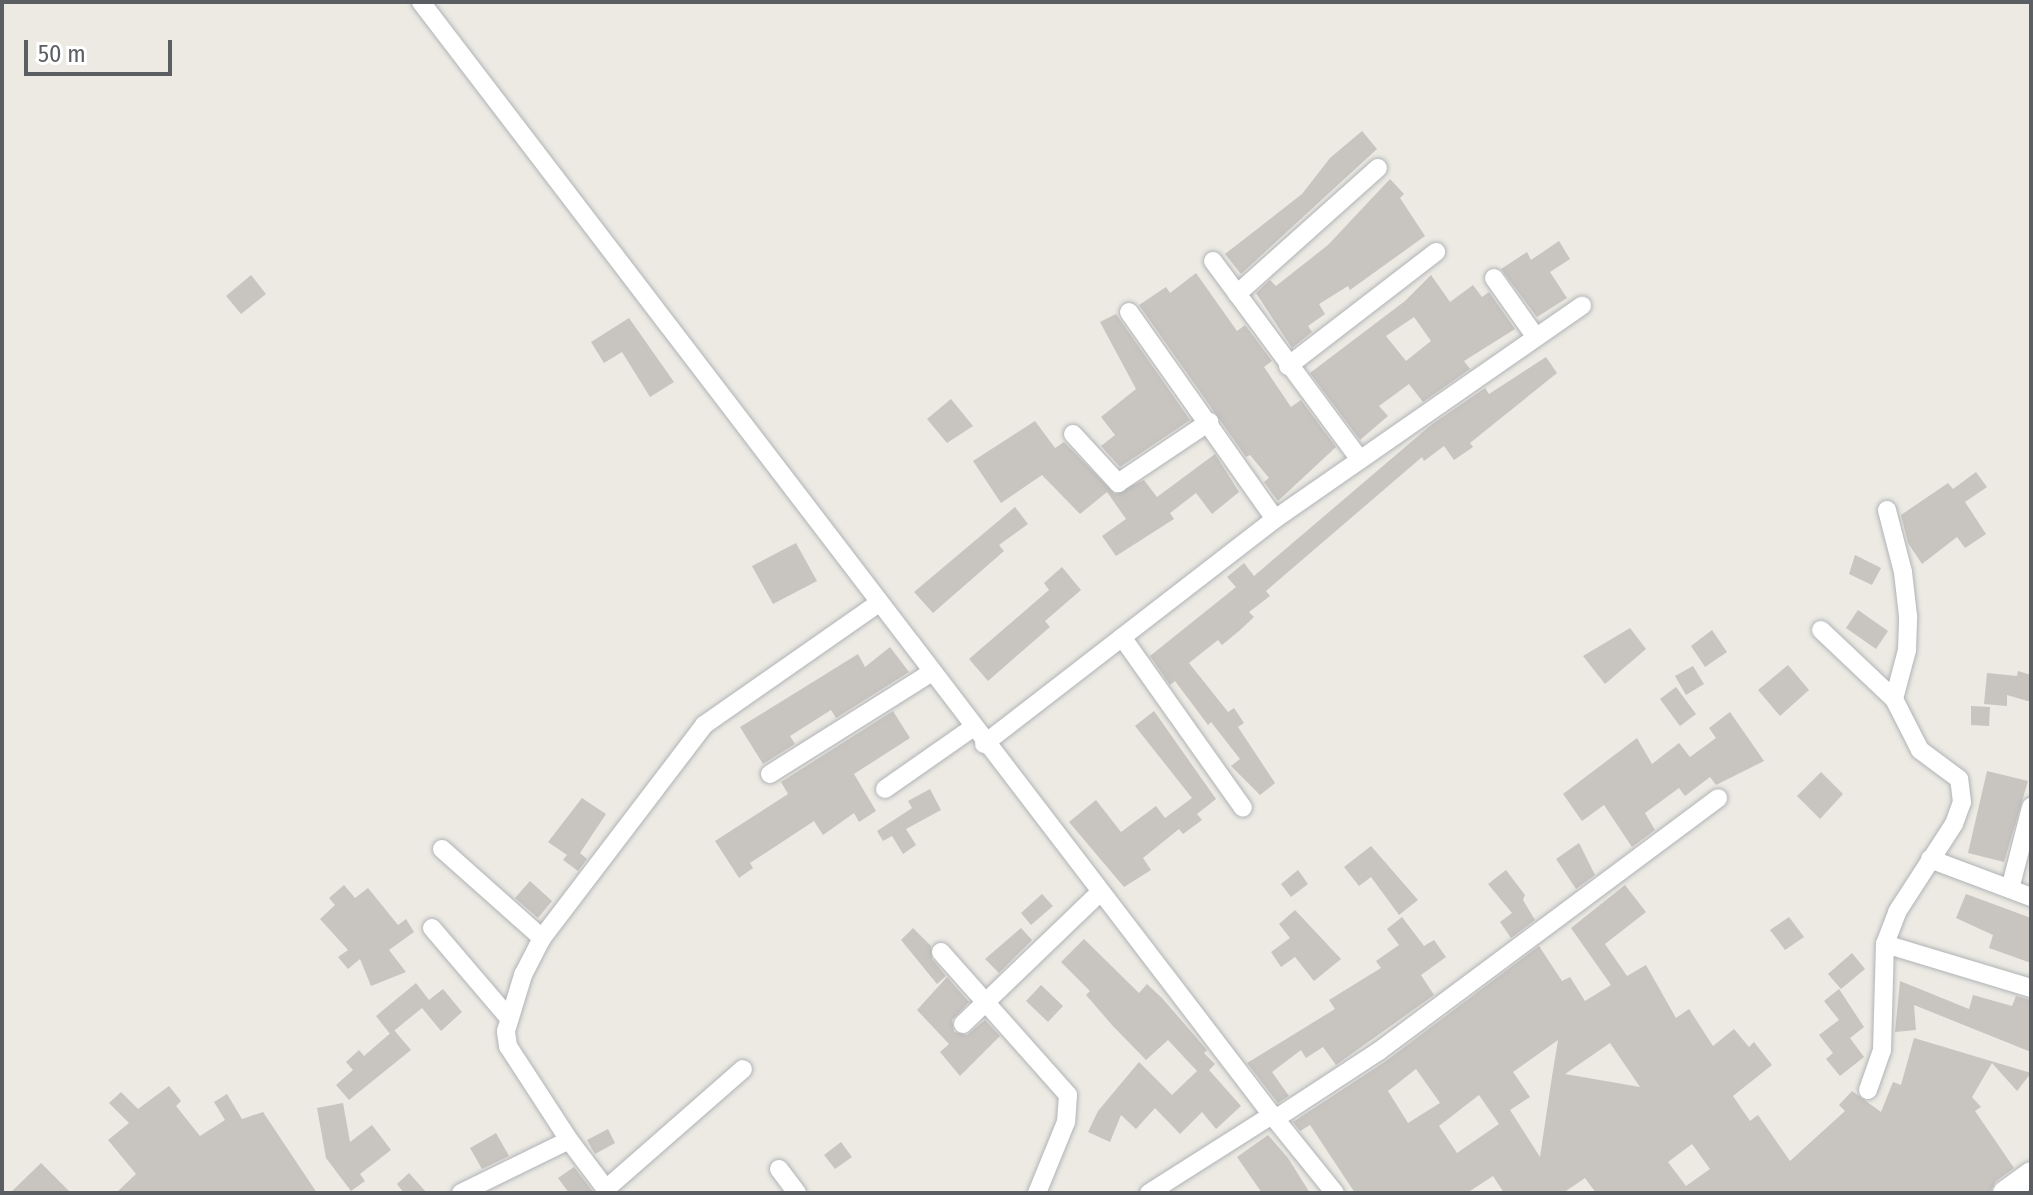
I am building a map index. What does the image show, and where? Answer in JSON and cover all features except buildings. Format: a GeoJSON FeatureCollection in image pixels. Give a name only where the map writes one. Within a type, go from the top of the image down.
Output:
{"type":"FeatureCollection","features":[{"type":"Feature","properties":{"kind":"main road"},"geometry":{"type":"LineString","coordinates":[[2005,1193],[2031,1174]]}},
{"type":"Feature","properties":{"kind":"street"},"geometry":{"type":"LineString","coordinates":[[421,2],[984,744],[1335,1193]]}},
{"type":"Feature","properties":{"kind":"street"},"geometry":{"type":"LineString","coordinates":[[1237,294],[1378,168]]}},
{"type":"Feature","properties":{"kind":"street"},"geometry":{"type":"LineString","coordinates":[[1288,366],[1436,252]]}},
{"type":"Feature","properties":{"kind":"street"},"geometry":{"type":"LineString","coordinates":[[1213,261],[1360,460]]}},
{"type":"Feature","properties":{"kind":"street"},"geometry":{"type":"LineString","coordinates":[[1494,278],[1535,336]]}},
{"type":"Feature","properties":{"kind":"street"},"geometry":{"type":"LineString","coordinates":[[984,744],[1275,519],[1582,306]]}},
{"type":"Feature","properties":{"kind":"street"},"geometry":{"type":"LineString","coordinates":[[1129,312],[1275,519]]}},
{"type":"Feature","properties":{"kind":"street"},"geometry":{"type":"LineString","coordinates":[[1073,434],[1118,483],[1209,422]]}},
{"type":"Feature","properties":{"kind":"street"},"geometry":{"type":"LineString","coordinates":[[1887,510],[1903,572],[1908,616],[1907,650],[1894,699]]}},
{"type":"Feature","properties":{"kind":"street"},"geometry":{"type":"LineString","coordinates":[[743,1069],[607,1191],[569,1140],[508,1046],[508,1017],[542,938],[661,775],[704,725],[879,603]]}},
{"type":"Feature","properties":{"kind":"street"},"geometry":{"type":"LineString","coordinates":[[1821,630],[1894,699],[1909,736],[1920,750],[1955,773],[1961,789],[1960,812],[1930,859],[1885,944],[1882,1050],[1868,1090]]}},
{"type":"Feature","properties":{"kind":"street"},"geometry":{"type":"LineString","coordinates":[[1122,637],[1243,808]]}},
{"type":"Feature","properties":{"kind":"street"},"geometry":{"type":"LineString","coordinates":[[770,774],[932,672]]}},
{"type":"Feature","properties":{"kind":"street"},"geometry":{"type":"LineString","coordinates":[[885,789],[972,728]]}},
{"type":"Feature","properties":{"kind":"street"},"geometry":{"type":"LineString","coordinates":[[1149,1193],[1379,1051],[1718,798]]}},
{"type":"Feature","properties":{"kind":"street"},"geometry":{"type":"LineString","coordinates":[[2010,889],[2031,807]]}},
{"type":"Feature","properties":{"kind":"street"},"geometry":{"type":"LineString","coordinates":[[442,849],[542,938]]}},
{"type":"Feature","properties":{"kind":"street"},"geometry":{"type":"LineString","coordinates":[[1930,859],[2031,897]]}},
{"type":"Feature","properties":{"kind":"street"},"geometry":{"type":"LineString","coordinates":[[963,1024],[1099,893]]}},
{"type":"Feature","properties":{"kind":"street"},"geometry":{"type":"LineString","coordinates":[[432,928],[508,1017]]}},
{"type":"Feature","properties":{"kind":"street"},"geometry":{"type":"LineString","coordinates":[[1885,944],[2031,988]]}},
{"type":"Feature","properties":{"kind":"street"},"geometry":{"type":"LineString","coordinates":[[941,952],[1068,1095],[1066,1122],[1037,1193]]}},
{"type":"Feature","properties":{"kind":"street"},"geometry":{"type":"LineString","coordinates":[[461,1193],[483,1188],[569,1140]]}},
{"type":"Feature","properties":{"kind":"street"},"geometry":{"type":"LineString","coordinates":[[779,1169],[797,1193]]}}]}
